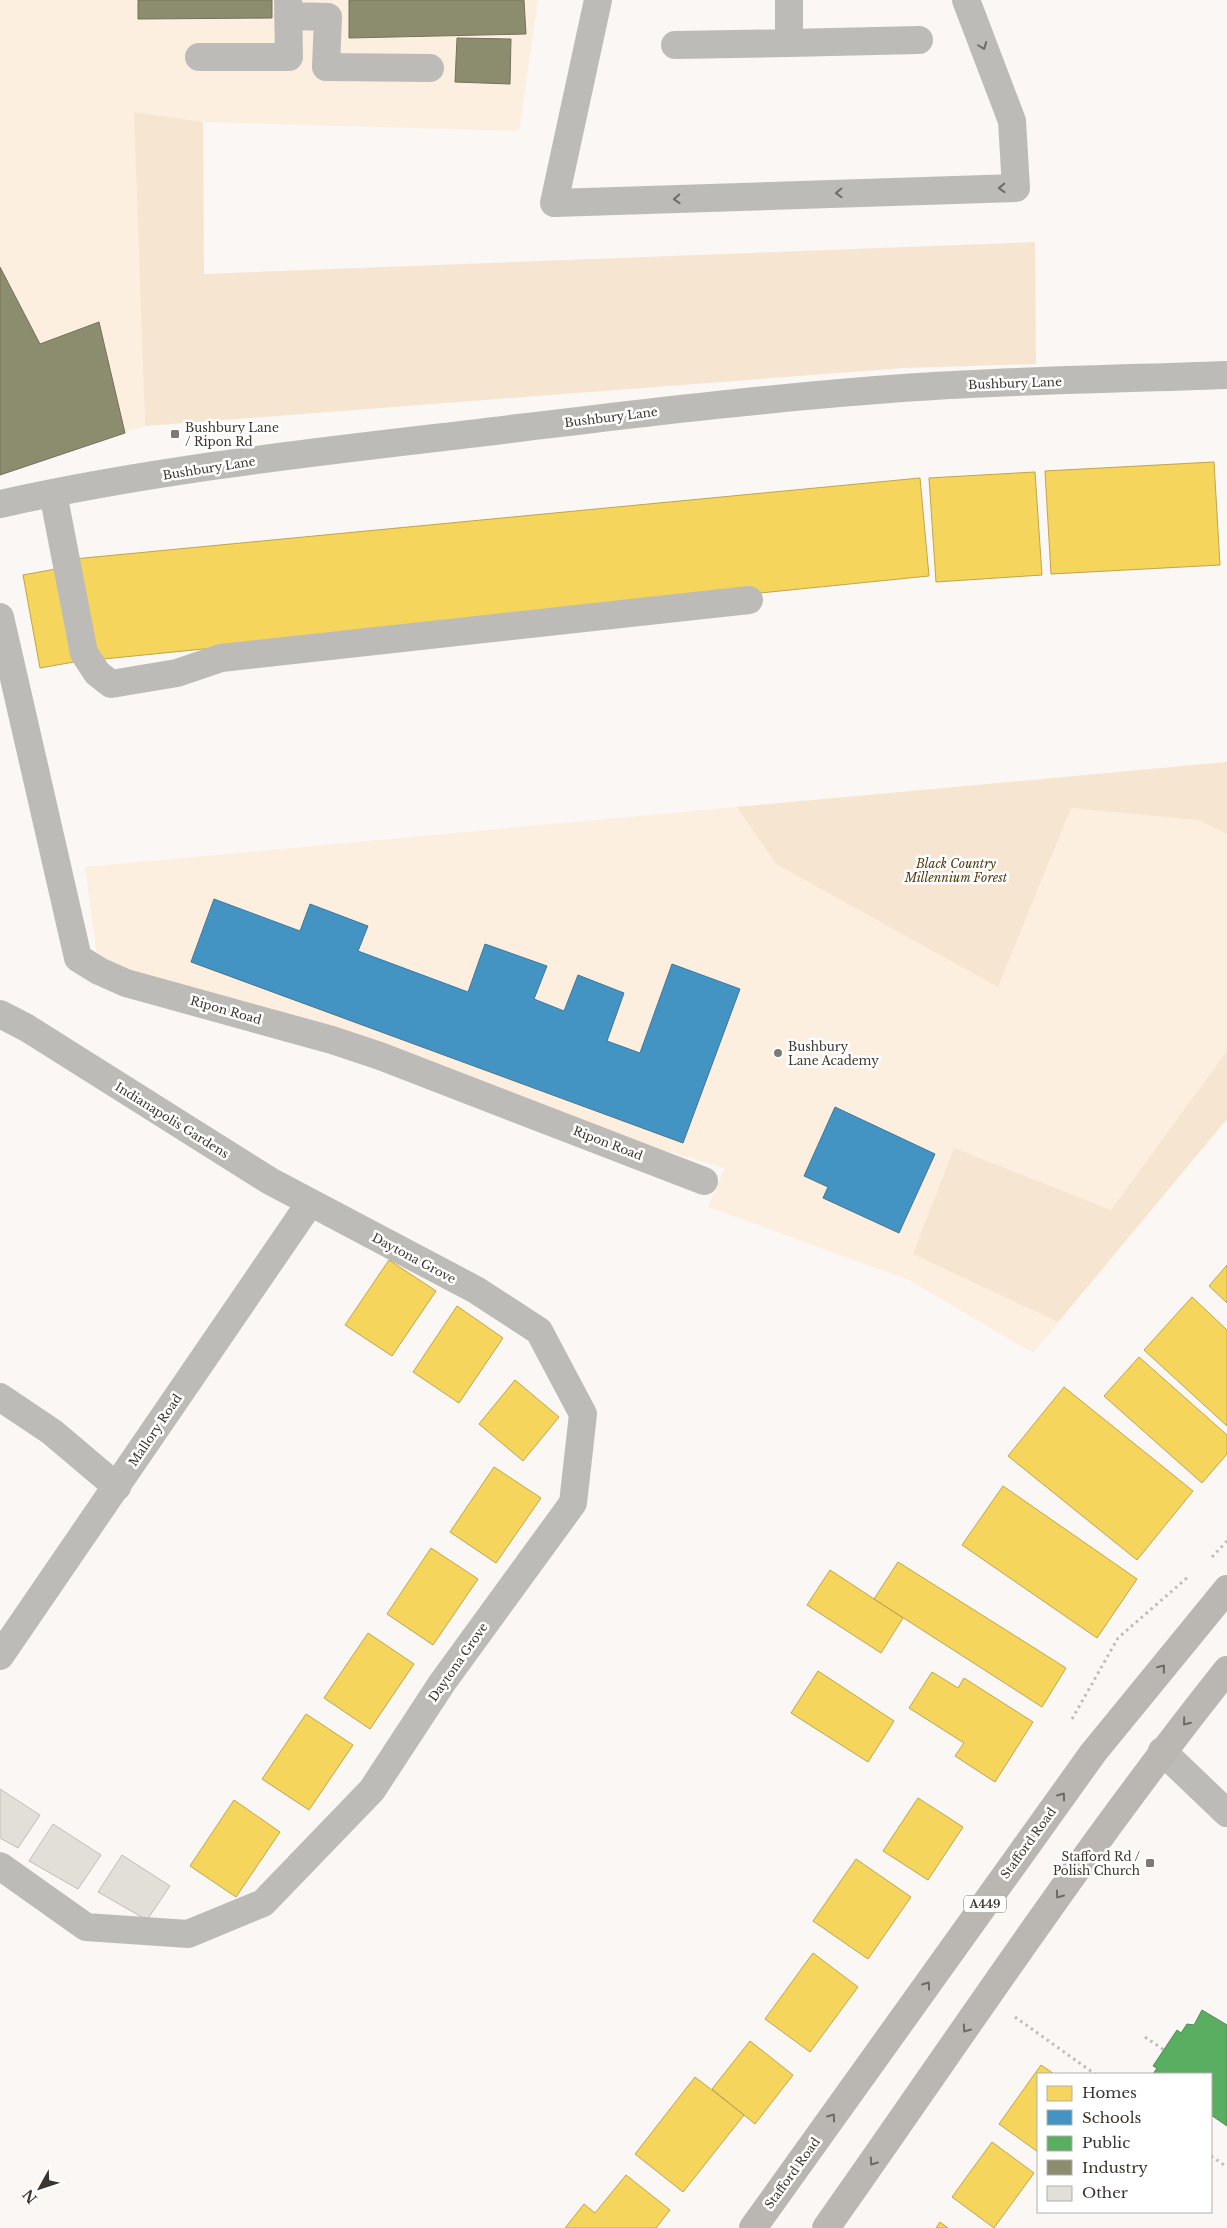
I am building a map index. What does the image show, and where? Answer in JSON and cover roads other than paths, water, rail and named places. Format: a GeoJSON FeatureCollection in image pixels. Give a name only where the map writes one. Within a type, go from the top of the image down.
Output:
{"type":"FeatureCollection","features":[{"type":"Feature","properties":{"kind":"highway","name":"Stafford Road"},"geometry":{"type":"LineString","coordinates":[[752,2228],[1093,1753],[1227,1589]]}},
{"type":"Feature","properties":{"kind":"highway"},"geometry":{"type":"LineString","coordinates":[[826,2228],[1162,1751],[1227,1670]]}},
{"type":"Feature","properties":{"kind":"street"},"geometry":{"type":"LineString","coordinates":[[598,0],[554,202],[1016,188],[1012,121],[966,0]]}},
{"type":"Feature","properties":{"kind":"street"},"geometry":{"type":"LineString","coordinates":[[789,0],[789,43]]}},
{"type":"Feature","properties":{"kind":"street"},"geometry":{"type":"LineString","coordinates":[[199,57],[289,57],[288,8],[328,17],[326,67],[430,68]]}},
{"type":"Feature","properties":{"kind":"street"},"geometry":{"type":"LineString","coordinates":[[675,45],[919,40]]}},
{"type":"Feature","properties":{"kind":"street","name":"Bushbury Lane"},"geometry":{"type":"LineString","coordinates":[[0,504],[53,493],[317,452],[653,412],[917,387],[1227,375]]}},
{"type":"Feature","properties":{"kind":"street"},"geometry":{"type":"LineString","coordinates":[[53,493],[84,653],[96,673],[111,684],[177,673],[221,658],[749,600]]}},
{"type":"Feature","properties":{"kind":"street","name":"Ripon Road"},"geometry":{"type":"LineString","coordinates":[[0,617],[78,958],[99,971],[126,982],[332,1040],[380,1056],[704,1180]]}},
{"type":"Feature","properties":{"kind":"street","name":"Indianapolis Gardens"},"geometry":{"type":"LineString","coordinates":[[0,1014],[27,1028],[270,1181],[347,1223]]}},
{"type":"Feature","properties":{"kind":"street","name":"Mallory Road"},"geometry":{"type":"LineString","coordinates":[[0,1656],[310,1202]]}},
{"type":"Feature","properties":{"kind":"street","name":"Daytona Grove"},"geometry":{"type":"LineString","coordinates":[[0,1866],[86,1927],[188,1934],[263,1903],[372,1790],[442,1683],[573,1503],[583,1414],[540,1331],[476,1290],[347,1223]]}},
{"type":"Feature","properties":{"kind":"street"},"geometry":{"type":"LineString","coordinates":[[0,1397],[52,1432],[117,1487]]}},
{"type":"Feature","properties":{"kind":"street"},"geometry":{"type":"LineString","coordinates":[[1162,1751],[1227,1813]]}},
{"type":"Feature","properties":{"kind":"place","name":"Bushbury Lane / Ripon Rd"},"geometry":{"type":"Point","coordinates":[175,434]}},
{"type":"Feature","properties":{"kind":"place","name":"Bushbury Lane Academy"},"geometry":{"type":"Point","coordinates":[778,1053]}},
{"type":"Feature","properties":{"kind":"place","name":"Stafford Rd / Polish Church"},"geometry":{"type":"Point","coordinates":[1150,1863]}},
{"type":"Feature","properties":{"kind":"park label","name":"Black Country Millennium Forest"},"geometry":{"type":"Point","coordinates":[956,870]}}]}
